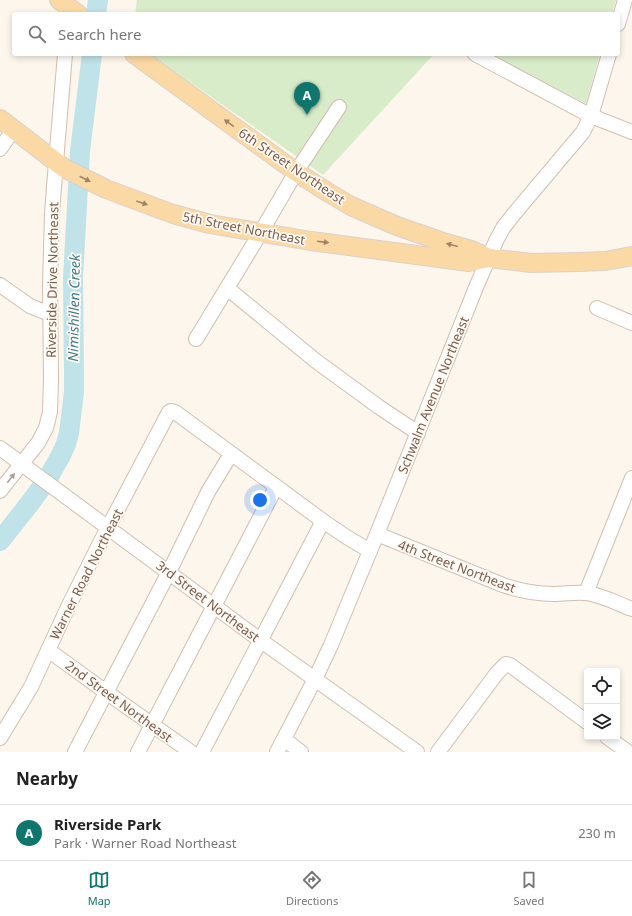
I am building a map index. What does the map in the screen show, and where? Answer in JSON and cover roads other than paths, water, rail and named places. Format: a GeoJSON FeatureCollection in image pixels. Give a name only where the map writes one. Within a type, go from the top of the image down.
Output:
{"type":"FeatureCollection","features":[{"type":"Feature","properties":{"kind":"main road","name":"6th Street Northeast"},"geometry":{"type":"LineString","coordinates":[[137,56],[296,172],[328,193],[373,217],[420,235],[471,250],[489,258]]}},
{"type":"Feature","properties":{"kind":"main road","name":"5th Street Northeast"},"geometry":{"type":"LineString","coordinates":[[7,124],[60,165],[106,189],[126,198],[190,219],[210,224],[311,241],[469,262],[489,258]]}},
{"type":"Feature","properties":{"kind":"main road"},"geometry":{"type":"LineString","coordinates":[[489,258],[531,263],[554,263],[605,261],[632,256]]}},
{"type":"Feature","properties":{"kind":"street"},"geometry":{"type":"LineString","coordinates":[[620,17],[625,0]]}},
{"type":"Feature","properties":{"kind":"street","name":"Riverside Drive Northeast"},"geometry":{"type":"LineString","coordinates":[[0,491],[25,466],[46,428],[50,412],[50,286],[52,213],[60,165],[65,56]]}},
{"type":"Feature","properties":{"kind":"street"},"geometry":{"type":"LineString","coordinates":[[479,56],[590,116],[632,132]]}},
{"type":"Feature","properties":{"kind":"street","name":"Schwalm Avenue Northeast"},"geometry":{"type":"LineString","coordinates":[[277,752],[331,645],[496,241],[512,215],[584,132],[608,56]]}},
{"type":"Feature","properties":{"kind":"street"},"geometry":{"type":"LineString","coordinates":[[196,339],[296,172],[339,107]]}},
{"type":"Feature","properties":{"kind":"street"},"geometry":{"type":"LineString","coordinates":[[0,149],[7,124]]}},
{"type":"Feature","properties":{"kind":"street"},"geometry":{"type":"LineString","coordinates":[[0,285],[30,306],[50,314]]}},
{"type":"Feature","properties":{"kind":"street"},"geometry":{"type":"LineString","coordinates":[[227,288],[316,361],[379,408],[418,433]]}},
{"type":"Feature","properties":{"kind":"street"},"geometry":{"type":"LineString","coordinates":[[597,308],[632,323]]}},
{"type":"Feature","properties":{"kind":"street","name":"Warner Road Northeast"},"geometry":{"type":"LineString","coordinates":[[0,738],[30,687],[75,594],[169,412],[175,412],[231,454]]}},
{"type":"Feature","properties":{"kind":"street","name":"3rd Street Northeast"},"geometry":{"type":"LineString","coordinates":[[0,448],[109,527],[260,640],[417,752]]}},
{"type":"Feature","properties":{"kind":"street"},"geometry":{"type":"LineString","coordinates":[[75,752],[169,572],[208,492],[231,454],[323,521],[370,551]]}},
{"type":"Feature","properties":{"kind":"street"},"geometry":{"type":"LineString","coordinates":[[586,593],[628,501],[632,478]]}},
{"type":"Feature","properties":{"kind":"street"},"geometry":{"type":"LineString","coordinates":[[138,752],[276,487]]}},
{"type":"Feature","properties":{"kind":"street"},"geometry":{"type":"LineString","coordinates":[[202,752],[323,521]]}},
{"type":"Feature","properties":{"kind":"street","name":"4th Street Northeast"},"geometry":{"type":"LineString","coordinates":[[377,534],[503,585],[519,590],[554,594],[586,593],[632,609]]}},
{"type":"Feature","properties":{"kind":"street","name":"2nd Street Northeast"},"geometry":{"type":"LineString","coordinates":[[48,650],[191,752]]}},
{"type":"Feature","properties":{"kind":"street"},"geometry":{"type":"LineString","coordinates":[[438,752],[497,673],[506,664],[510,665],[584,720]]}},
{"type":"Feature","properties":{"kind":"street"},"geometry":{"type":"LineString","coordinates":[[284,739],[301,752]]}},
{"type":"Feature","properties":{"kind":"street"},"geometry":{"type":"LineString","coordinates":[[611,740],[628,752]]}},
{"type":"Feature","properties":{"kind":"waterway","name":"Nimishillen Creek"},"geometry":{"type":"LineString","coordinates":[[96,12],[98,0]]}},
{"type":"Feature","properties":{"kind":"waterway","name":"Nimishillen Creek"},"geometry":{"type":"LineString","coordinates":[[0,541],[47,480],[61,455],[69,433],[74,392],[73,278],[80,151],[92,56]]}},
{"type":"Feature","properties":{"kind":"place","name":"Riverside Park"},"geometry":{"type":"Point","coordinates":[307,115]}}]}
